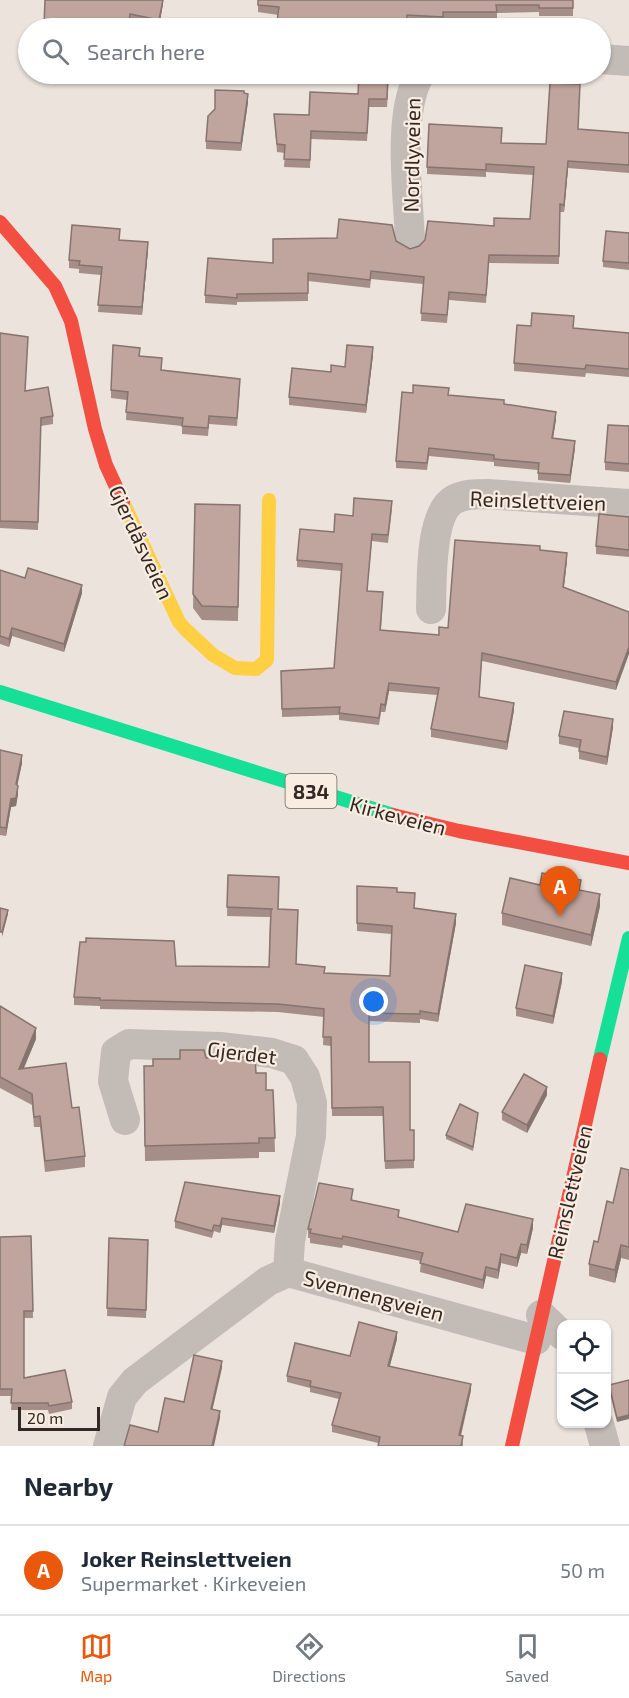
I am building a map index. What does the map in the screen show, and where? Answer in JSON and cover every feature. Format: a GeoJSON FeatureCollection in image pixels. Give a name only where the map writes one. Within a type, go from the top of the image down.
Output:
{"type":"FeatureCollection","features":[{"type":"Feature","properties":{"kind":"street"},"geometry":{"type":"LineString","coordinates":[[611,60],[629,61]]}},
{"type":"Feature","properties":{"kind":"street","name":"Nordlyveien"},"geometry":{"type":"LineString","coordinates":[[410,239],[407,122],[411,89],[414,84]]}},
{"type":"Feature","properties":{"kind":"street","name":"Gjerdåsveien"},"geometry":{"type":"LineString","coordinates":[[0,222],[55,286],[71,321],[95,429],[106,465],[179,622],[195,641],[214,657],[246,670],[257,669],[267,660],[269,500]]}},
{"type":"Feature","properties":{"kind":"street","name":"Reinslettveien"},"geometry":{"type":"LineString","coordinates":[[431,609],[436,533],[441,515],[453,500],[467,495],[487,494],[629,504]]}},
{"type":"Feature","properties":{"kind":"street","name":"Kirkeveien"},"geometry":{"type":"LineString","coordinates":[[0,692],[395,816],[459,831],[629,863]]}},
{"type":"Feature","properties":{"kind":"street","name":"Reinslettveien"},"geometry":{"type":"LineString","coordinates":[[512,1446],[546,1330],[629,938]]}},
{"type":"Feature","properties":{"kind":"street","name":"Gjerdet"},"geometry":{"type":"LineString","coordinates":[[125,1120],[113,1082],[116,1052],[129,1044],[220,1047],[272,1053],[294,1060],[305,1077],[312,1103],[311,1137],[290,1241],[288,1272]]}},
{"type":"Feature","properties":{"kind":"street","name":"Svennengveien"},"geometry":{"type":"LineString","coordinates":[[108,1446],[113,1421],[122,1397],[135,1381],[268,1281],[288,1272],[546,1330]]}},
{"type":"Feature","properties":{"kind":"street"},"geometry":{"type":"LineString","coordinates":[[600,1428],[605,1446]]}},
{"type":"Feature","properties":{"kind":"building"},"geometry":{"type":"Polygon","coordinates":[[[45,0],[163,0],[159,18],[130,14],[129,18],[44,18],[45,0]]]}},
{"type":"Feature","properties":{"kind":"building"},"geometry":{"type":"Polygon","coordinates":[[[258,0],[573,0],[573,8],[496,5],[497,12],[443,12],[443,17],[407,15],[407,18],[277,18],[279,7],[258,5],[258,0]]]}},
{"type":"Feature","properties":{"kind":"building"},"geometry":{"type":"Polygon","coordinates":[[[358,84],[388,84],[387,99],[369,99],[367,133],[311,131],[310,160],[284,159],[285,145],[277,144],[274,114],[309,115],[310,92],[358,94],[358,84]]]}},
{"type":"Feature","properties":{"kind":"building"},"geometry":{"type":"Polygon","coordinates":[[[550,84],[580,84],[578,129],[629,133],[629,165],[568,161],[564,205],[560,204],[559,256],[489,255],[486,295],[449,292],[447,315],[421,313],[424,277],[371,271],[370,280],[308,273],[308,293],[237,294],[237,298],[205,295],[208,258],[273,263],[273,239],[337,238],[339,219],[392,225],[396,241],[410,249],[419,246],[425,240],[428,221],[494,226],[494,218],[530,219],[534,167],[486,164],[486,170],[427,167],[429,124],[502,128],[501,143],[546,144],[550,84]]]}},
{"type":"Feature","properties":{"kind":"building"},"geometry":{"type":"Polygon","coordinates":[[[215,90],[244,91],[248,94],[241,143],[206,141],[208,116],[215,109],[215,90]]]}},
{"type":"Feature","properties":{"kind":"building"},"geometry":{"type":"Polygon","coordinates":[[[72,225],[120,229],[119,240],[148,242],[142,307],[98,305],[102,267],[79,265],[80,261],[69,260],[72,225]]]}},
{"type":"Feature","properties":{"kind":"building"},"geometry":{"type":"Polygon","coordinates":[[[606,231],[629,233],[629,263],[603,261],[606,231]]]}},
{"type":"Feature","properties":{"kind":"building"},"geometry":{"type":"Polygon","coordinates":[[[532,313],[574,316],[573,328],[629,333],[629,369],[586,365],[585,369],[514,363],[517,325],[531,326],[532,313]]]}},
{"type":"Feature","properties":{"kind":"building"},"geometry":{"type":"Polygon","coordinates":[[[0,333],[28,337],[25,391],[48,387],[53,416],[41,418],[38,522],[0,521],[0,333]]]}},
{"type":"Feature","properties":{"kind":"building"},"geometry":{"type":"Polygon","coordinates":[[[113,345],[140,348],[139,356],[162,358],[161,370],[240,379],[237,418],[209,416],[208,428],[182,426],[183,418],[126,412],[128,392],[111,390],[113,345]]]}},
{"type":"Feature","properties":{"kind":"building"},"geometry":{"type":"Polygon","coordinates":[[[347,345],[373,347],[366,405],[289,397],[292,368],[331,372],[331,365],[345,367],[347,345]]]}},
{"type":"Feature","properties":{"kind":"building"},"geometry":{"type":"Polygon","coordinates":[[[413,385],[449,388],[448,395],[504,400],[504,404],[556,412],[552,438],[575,441],[570,475],[538,473],[539,463],[494,459],[494,455],[429,448],[427,463],[396,461],[402,392],[413,393],[413,385]]]}},
{"type":"Feature","properties":{"kind":"building"},"geometry":{"type":"Polygon","coordinates":[[[608,425],[629,426],[629,464],[605,462],[608,425]]]}},
{"type":"Feature","properties":{"kind":"building"},"geometry":{"type":"Polygon","coordinates":[[[354,498],[392,501],[388,535],[372,534],[367,591],[383,592],[380,630],[439,635],[439,627],[448,628],[455,540],[540,546],[540,550],[567,553],[563,587],[629,612],[629,647],[616,682],[482,653],[479,697],[514,703],[507,742],[431,729],[439,688],[389,683],[385,705],[381,704],[379,718],[339,713],[340,707],[282,709],[281,671],[334,668],[342,564],[297,560],[300,529],[334,532],[335,514],[353,516],[354,498]]]}},
{"type":"Feature","properties":{"kind":"building"},"geometry":{"type":"Polygon","coordinates":[[[195,504],[240,505],[238,607],[202,606],[193,594],[195,504]]]}},
{"type":"Feature","properties":{"kind":"building"},"geometry":{"type":"Polygon","coordinates":[[[599,514],[629,517],[629,550],[596,546],[599,514]]]}},
{"type":"Feature","properties":{"kind":"building"},"geometry":{"type":"Polygon","coordinates":[[[28,568],[82,585],[64,644],[12,628],[9,639],[0,636],[0,570],[25,578],[28,568]]]}},
{"type":"Feature","properties":{"kind":"building"},"geometry":{"type":"Polygon","coordinates":[[[564,711],[613,719],[607,757],[579,751],[581,740],[559,736],[564,711]]]}},
{"type":"Feature","properties":{"kind":"building"},"geometry":{"type":"Polygon","coordinates":[[[0,750],[22,755],[16,784],[18,786],[16,798],[11,799],[6,828],[0,827],[0,750]]]}},
{"type":"Feature","properties":{"kind":"building"},"geometry":{"type":"Polygon","coordinates":[[[542,873],[581,880],[579,890],[600,894],[591,935],[502,913],[510,878],[540,885],[542,873]]]}},
{"type":"Feature","properties":{"kind":"building"},"geometry":{"type":"Polygon","coordinates":[[[228,875],[279,877],[278,909],[298,910],[296,964],[325,967],[324,973],[390,976],[392,926],[357,923],[357,886],[397,888],[397,892],[415,893],[414,908],[456,914],[438,1014],[420,1011],[420,1014],[369,1013],[369,1062],[410,1062],[410,1130],[414,1130],[414,1160],[385,1161],[383,1107],[332,1108],[331,1037],[323,1037],[324,1009],[278,1004],[100,1000],[100,998],[74,997],[80,942],[86,942],[86,938],[174,941],[176,966],[269,967],[271,909],[273,909],[227,907],[228,875]]]}},
{"type":"Feature","properties":{"kind":"building"},"geometry":{"type":"Polygon","coordinates":[[[0,908],[8,910],[2,932],[0,932],[0,908]]]}},
{"type":"Feature","properties":{"kind":"building"},"geometry":{"type":"Polygon","coordinates":[[[525,965],[562,973],[553,1016],[516,1008],[525,965]]]}},
{"type":"Feature","properties":{"kind":"building"},"geometry":{"type":"Polygon","coordinates":[[[0,1006],[36,1028],[19,1069],[66,1063],[72,1108],[79,1107],[85,1156],[45,1161],[40,1116],[34,1117],[32,1094],[0,1077],[0,1006]]]}},
{"type":"Feature","properties":{"kind":"building"},"geometry":{"type":"Polygon","coordinates":[[[180,1050],[204,1050],[206,1058],[255,1057],[256,1073],[266,1073],[266,1090],[273,1090],[275,1138],[259,1138],[259,1143],[145,1146],[144,1066],[153,1066],[153,1059],[180,1059],[180,1050]]]}},
{"type":"Feature","properties":{"kind":"building"},"geometry":{"type":"Polygon","coordinates":[[[524,1074],[547,1087],[527,1125],[502,1112],[524,1074]]]}},
{"type":"Feature","properties":{"kind":"building"},"geometry":{"type":"Polygon","coordinates":[[[460,1104],[478,1113],[473,1147],[446,1135],[460,1104]]]}},
{"type":"Feature","properties":{"kind":"building"},"geometry":{"type":"Polygon","coordinates":[[[621,1168],[629,1170],[629,1247],[621,1245],[615,1270],[589,1264],[594,1241],[598,1242],[607,1201],[613,1203],[621,1168]]]}},
{"type":"Feature","properties":{"kind":"building"},"geometry":{"type":"Polygon","coordinates":[[[185,1182],[280,1196],[274,1226],[222,1218],[220,1226],[214,1225],[212,1231],[175,1221],[185,1182]]]}},
{"type":"Feature","properties":{"kind":"building"},"geometry":{"type":"Polygon","coordinates":[[[319,1183],[353,1189],[351,1200],[399,1210],[398,1217],[458,1232],[466,1204],[533,1219],[527,1245],[521,1244],[517,1258],[501,1254],[498,1270],[486,1267],[483,1280],[420,1263],[423,1253],[343,1236],[342,1239],[310,1233],[311,1229],[308,1229],[319,1183]]]}},
{"type":"Feature","properties":{"kind":"building"},"geometry":{"type":"Polygon","coordinates":[[[31,1236],[33,1311],[24,1311],[24,1378],[65,1370],[72,1402],[49,1406],[48,1403],[11,1403],[12,1389],[0,1389],[0,1237],[31,1236]]]}},
{"type":"Feature","properties":{"kind":"building"},"geometry":{"type":"Polygon","coordinates":[[[109,1238],[148,1240],[146,1310],[107,1308],[109,1238]]]}},
{"type":"Feature","properties":{"kind":"building"},"geometry":{"type":"Polygon","coordinates":[[[359,1322],[397,1332],[388,1366],[471,1384],[459,1435],[463,1436],[461,1446],[378,1446],[380,1437],[332,1425],[341,1393],[310,1386],[311,1381],[287,1376],[295,1343],[350,1356],[359,1322]]]}},
{"type":"Feature","properties":{"kind":"building"},"geometry":{"type":"Polygon","coordinates":[[[194,1355],[222,1361],[211,1409],[220,1411],[212,1446],[124,1446],[130,1425],[158,1432],[165,1398],[184,1402],[194,1355]]]}},
{"type":"Feature","properties":{"kind":"building"},"geometry":{"type":"Polygon","coordinates":[[[629,1380],[629,1415],[617,1418],[611,1384],[629,1380]]]}},
{"type":"Feature","properties":{"kind":"traffic: fast"},"geometry":{"type":"LineString","coordinates":[[0,692],[393,815]]}},
{"type":"Feature","properties":{"kind":"traffic: fast"},"geometry":{"type":"LineString","coordinates":[[600,1059],[629,938]]}},
{"type":"Feature","properties":{"kind":"traffic: slow"},"geometry":{"type":"LineString","coordinates":[[123,502],[179,622],[213,655],[235,668],[256,669],[267,660],[269,500]]}},
{"type":"Feature","properties":{"kind":"traffic: jam"},"geometry":{"type":"LineString","coordinates":[[0,222],[55,286],[71,321],[95,429],[106,465],[123,502]]}},
{"type":"Feature","properties":{"kind":"traffic: jam"},"geometry":{"type":"LineString","coordinates":[[393,815],[459,831],[629,863]]}},
{"type":"Feature","properties":{"kind":"traffic: jam"},"geometry":{"type":"LineString","coordinates":[[512,1446],[600,1059]]}},
{"type":"Feature","properties":{"kind":"place","name":"Joker Reinslettveien"},"geometry":{"type":"Point","coordinates":[560,916]}}]}
